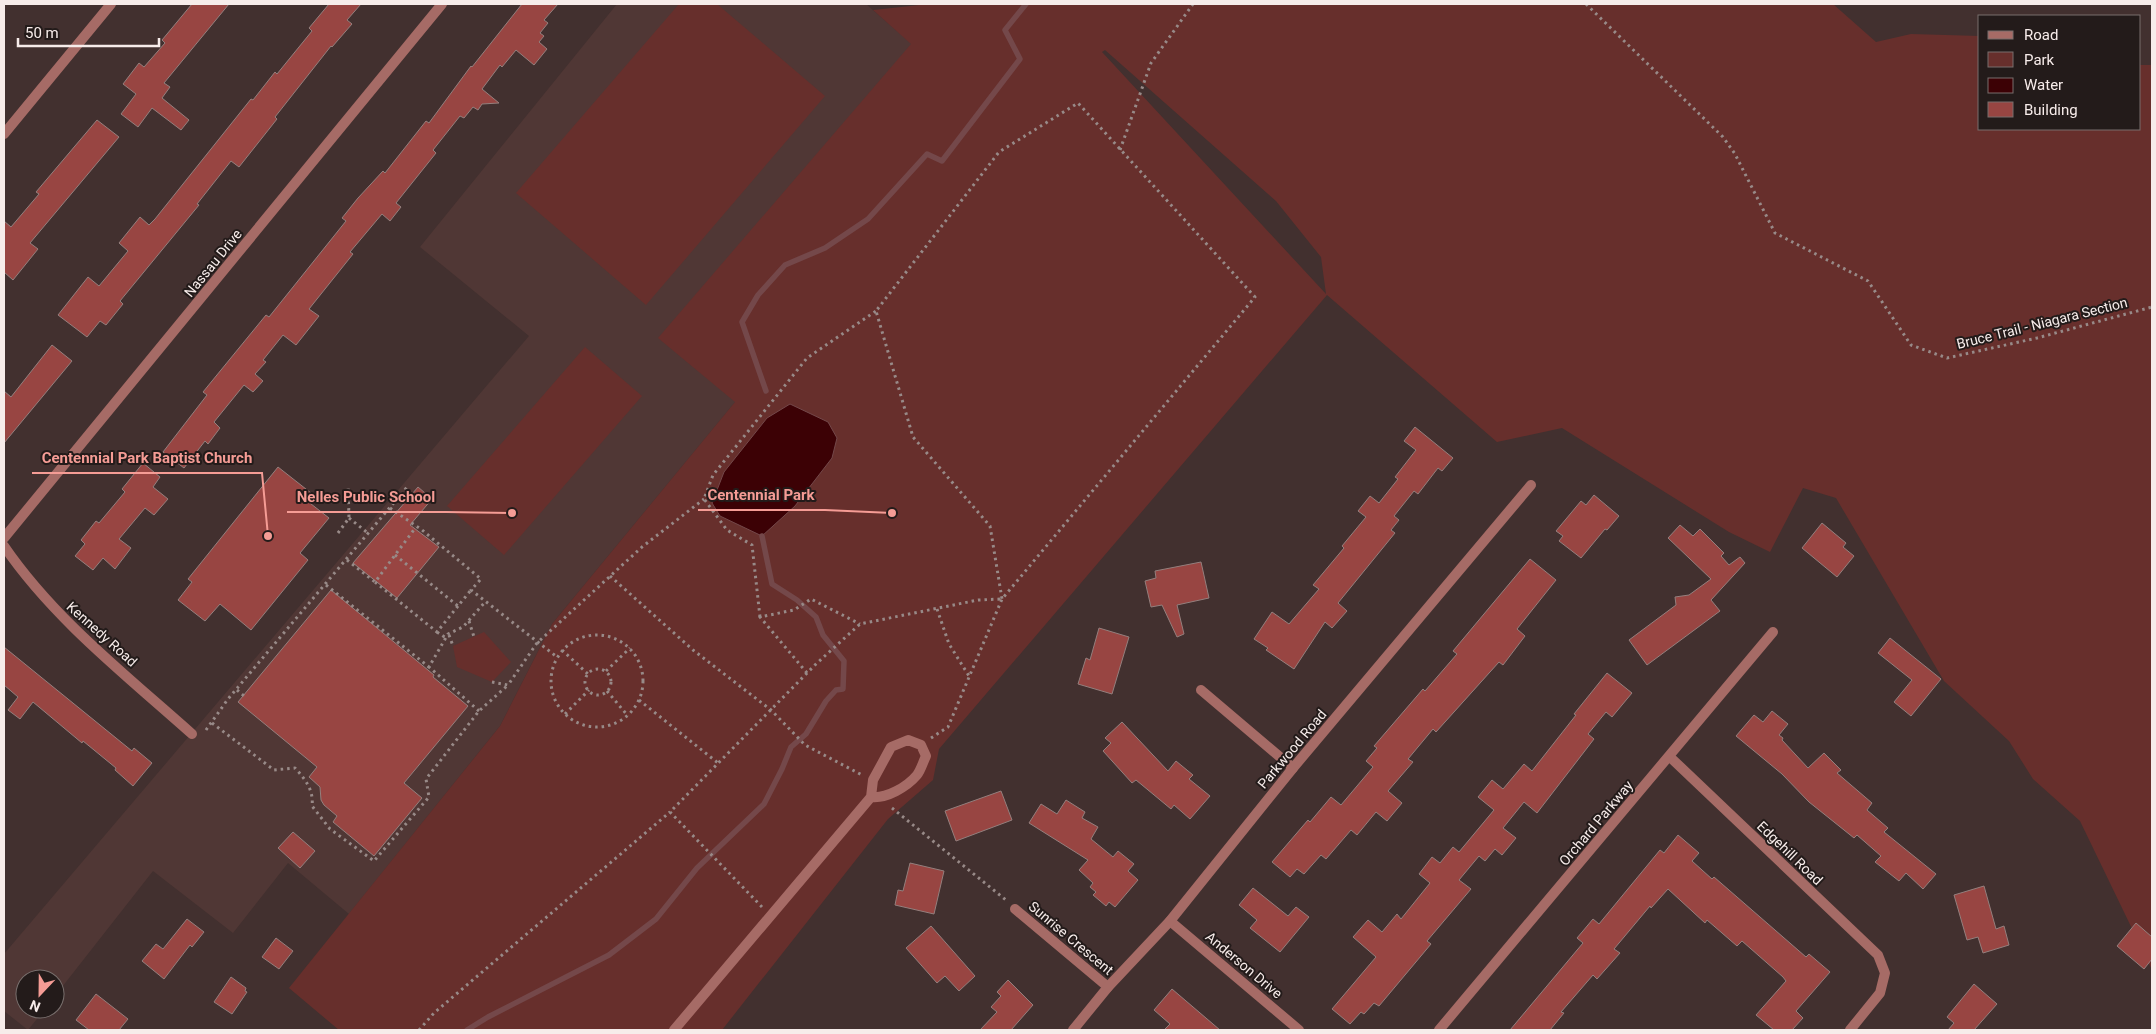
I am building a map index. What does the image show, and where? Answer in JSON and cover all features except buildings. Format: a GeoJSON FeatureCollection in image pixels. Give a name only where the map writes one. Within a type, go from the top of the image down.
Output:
{"type":"FeatureCollection","features":[{"type":"Feature","properties":{"kind":"street"},"geometry":{"type":"LineString","coordinates":[[4,134],[111,4]]}},
{"type":"Feature","properties":{"kind":"street","name":"Nassau Drive"},"geometry":{"type":"LineString","coordinates":[[4,538],[442,4]]}},
{"type":"Feature","properties":{"kind":"street","name":"Parkwood Road"},"geometry":{"type":"LineString","coordinates":[[1073,1030],[1108,987],[1170,921],[1293,768],[1531,485]]}},
{"type":"Feature","properties":{"kind":"street","name":"Kennedy Road"},"geometry":{"type":"LineString","coordinates":[[4,546],[23,574],[56,610],[192,734]]}},
{"type":"Feature","properties":{"kind":"street","name":"Orchard Parkway"},"geometry":{"type":"LineString","coordinates":[[1439,1030],[1773,632]]}},
{"type":"Feature","properties":{"kind":"street"},"geometry":{"type":"LineString","coordinates":[[1201,690],[1293,768]]}},
{"type":"Feature","properties":{"kind":"street"},"geometry":{"type":"LineString","coordinates":[[674,1030],[871,797],[873,780],[891,747],[908,740],[921,745],[926,756],[918,774],[908,783],[881,798],[871,797]]}},
{"type":"Feature","properties":{"kind":"street","name":"Edgehill Road"},"geometry":{"type":"LineString","coordinates":[[1670,757],[1878,955],[1885,973],[1880,994],[1850,1030]]}},
{"type":"Feature","properties":{"kind":"street","name":"Sunrise Crescent"},"geometry":{"type":"LineString","coordinates":[[1016,909],[1108,987]]}},
{"type":"Feature","properties":{"kind":"street","name":"Anderson Drive"},"geometry":{"type":"LineString","coordinates":[[1170,921],[1299,1030]]}},
{"type":"Feature","properties":{"kind":"path"},"geometry":{"type":"LineString","coordinates":[[1120,150],[1151,63],[1193,4]]}},
{"type":"Feature","properties":{"kind":"path","name":"Bruce Trail - Niagara Section"},"geometry":{"type":"LineString","coordinates":[[1586,4],[1723,137],[1776,233],[1868,281],[1911,345],[1947,358],[2038,338],[2152,307]]}},
{"type":"Feature","properties":{"kind":"path"},"geometry":{"type":"LineString","coordinates":[[212,723],[274,770],[296,768],[308,781],[312,806],[330,829],[374,862],[428,797],[426,779],[479,711],[508,685],[537,643],[642,547],[704,499],[713,475],[807,358],[876,311],[999,152],[1078,103],[1255,297],[1002,599],[948,727],[937,734]]}},
{"type":"Feature","properties":{"kind":"path"},"geometry":{"type":"LineString","coordinates":[[876,311],[913,437],[990,526],[1002,599]]}},
{"type":"Feature","properties":{"kind":"path"},"geometry":{"type":"LineString","coordinates":[[338,533],[349,518],[348,486]]}},
{"type":"Feature","properties":{"kind":"path"},"geometry":{"type":"LineString","coordinates":[[204,733],[228,699],[326,586],[408,486]]}},
{"type":"Feature","properties":{"kind":"path"},"geometry":{"type":"LineString","coordinates":[[704,499],[727,530],[752,545],[760,617],[808,673]]}},
{"type":"Feature","properties":{"kind":"path"},"geometry":{"type":"LineString","coordinates":[[390,508],[481,579],[437,632]]}},
{"type":"Feature","properties":{"kind":"path"},"geometry":{"type":"LineString","coordinates":[[349,518],[369,534]]}},
{"type":"Feature","properties":{"kind":"path"},"geometry":{"type":"LineString","coordinates":[[374,582],[416,527]]}},
{"type":"Feature","properties":{"kind":"path"},"geometry":{"type":"LineString","coordinates":[[394,555],[458,606]]}},
{"type":"Feature","properties":{"kind":"path"},"geometry":{"type":"LineString","coordinates":[[347,560],[437,632],[447,636],[454,646]]}},
{"type":"Feature","properties":{"kind":"path"},"geometry":{"type":"LineString","coordinates":[[610,576],[693,650],[771,710],[805,745],[873,780]]}},
{"type":"Feature","properties":{"kind":"path"},"geometry":{"type":"LineString","coordinates":[[326,586],[429,667],[479,711]]}},
{"type":"Feature","properties":{"kind":"path"},"geometry":{"type":"LineString","coordinates":[[472,590],[557,657]]}},
{"type":"Feature","properties":{"kind":"path"},"geometry":{"type":"LineString","coordinates":[[760,617],[794,610],[811,599],[860,624]]}},
{"type":"Feature","properties":{"kind":"path"},"geometry":{"type":"LineString","coordinates":[[419,1030],[434,1013],[670,812],[816,664],[860,624],[978,600],[1002,599]]}},
{"type":"Feature","properties":{"kind":"path"},"geometry":{"type":"LineString","coordinates":[[429,667],[447,636],[464,627],[486,601]]}},
{"type":"Feature","properties":{"kind":"path"},"geometry":{"type":"LineString","coordinates":[[937,608],[949,644],[969,676]]}},
{"type":"Feature","properties":{"kind":"path"},"geometry":{"type":"LineString","coordinates":[[468,620],[474,637]]}},
{"type":"Feature","properties":{"kind":"path"},"geometry":{"type":"LineString","coordinates":[[595,634],[620,640],[630,648],[638,660],[643,673],[643,687],[639,700],[628,716],[617,723],[605,727],[592,727],[580,724],[559,708],[553,696],[550,683],[557,657],[571,642],[583,636],[595,634]]}},
{"type":"Feature","properties":{"kind":"path"},"geometry":{"type":"LineString","coordinates":[[606,672],[630,648]]}},
{"type":"Feature","properties":{"kind":"path"},"geometry":{"type":"LineString","coordinates":[[562,650],[588,674]]}},
{"type":"Feature","properties":{"kind":"path"},"geometry":{"type":"LineString","coordinates":[[596,669],[606,672],[611,680],[607,691],[599,694],[589,690],[586,681],[588,674],[596,669]]}},
{"type":"Feature","properties":{"kind":"path"},"geometry":{"type":"LineString","coordinates":[[492,682],[508,685]]}},
{"type":"Feature","properties":{"kind":"path"},"geometry":{"type":"LineString","coordinates":[[237,690],[244,696]]}},
{"type":"Feature","properties":{"kind":"path"},"geometry":{"type":"LineString","coordinates":[[565,714],[589,690]]}},
{"type":"Feature","properties":{"kind":"path"},"geometry":{"type":"LineString","coordinates":[[607,691],[628,716]]}},
{"type":"Feature","properties":{"kind":"path"},"geometry":{"type":"LineString","coordinates":[[639,700],[718,763]]}},
{"type":"Feature","properties":{"kind":"path"},"geometry":{"type":"LineString","coordinates":[[309,786],[313,781]]}},
{"type":"Feature","properties":{"kind":"path"},"geometry":{"type":"LineString","coordinates":[[886,802],[1016,909]]}},
{"type":"Feature","properties":{"kind":"path"},"geometry":{"type":"LineString","coordinates":[[670,812],[758,903]]}},
{"type":"Feature","properties":{"kind":"shaded area"},"geometry":{"type":"Polygon","coordinates":[[[617,4],[866,4],[912,44],[659,338],[736,401],[552,624],[500,726],[349,914],[288,863],[233,933],[153,871],[65,983],[65,969],[15,969],[15,1019],[37,1019],[28,1030],[4,1011],[4,954],[529,336],[420,247],[617,4]]]}},
{"type":"Feature","properties":{"kind":"green space"},"geometry":{"type":"Polygon","coordinates":[[[679,4],[717,4],[825,96],[646,305],[516,193],[679,4]]]}},
{"type":"Feature","properties":{"kind":"green space"},"geometry":{"type":"Polygon","coordinates":[[[929,4],[1833,4],[1876,42],[1911,34],[1978,36],[1978,130],[2141,130],[2141,65],[2152,65],[2152,970],[2080,821],[2033,779],[2009,741],[1944,681],[1836,498],[1803,488],[1770,552],[1729,532],[1562,428],[1497,442],[1327,295],[939,749],[933,780],[888,819],[722,1030],[339,1030],[289,988],[500,726],[552,624],[735,402],[658,338],[911,44],[873,10],[929,4]],[[1105,50],[1102,52],[1326,294],[1321,257],[1276,201],[1105,50]]]}},
{"type":"Feature","properties":{"kind":"green space"},"geometry":{"type":"Polygon","coordinates":[[[585,347],[642,396],[504,555],[447,506],[585,347]]]}},
{"type":"Feature","properties":{"kind":"green space"},"geometry":{"type":"Polygon","coordinates":[[[484,632],[511,662],[492,682],[457,667],[453,646],[484,632]]]}},
{"type":"Feature","properties":{"kind":"water"},"geometry":{"type":"Polygon","coordinates":[[[790,404],[828,422],[837,438],[832,458],[795,506],[762,536],[720,516],[712,503],[724,472],[767,418],[790,404]]]}},
{"type":"Feature","properties":{"kind":"waterway"},"geometry":{"type":"LineString","coordinates":[[766,391],[742,322],[758,295],[785,265],[825,248],[868,219],[927,154],[942,161],[1020,59],[1005,30],[1026,4]]}},
{"type":"Feature","properties":{"kind":"waterway"},"geometry":{"type":"LineString","coordinates":[[467,1030],[488,1017],[609,955],[656,919],[697,868],[764,804],[791,747],[806,734],[826,701],[836,690],[843,689],[844,661],[823,635],[816,617],[797,600],[772,584],[762,536]]}},
{"type":"Feature","properties":{"kind":"place","name":"Nelles Public School"},"geometry":{"type":"Point","coordinates":[512,513]}},
{"type":"Feature","properties":{"kind":"place","name":"Centennial Park"},"geometry":{"type":"Point","coordinates":[892,513]}},
{"type":"Feature","properties":{"kind":"place","name":"Centennial Park Baptist Church"},"geometry":{"type":"Point","coordinates":[268,536]}}]}
